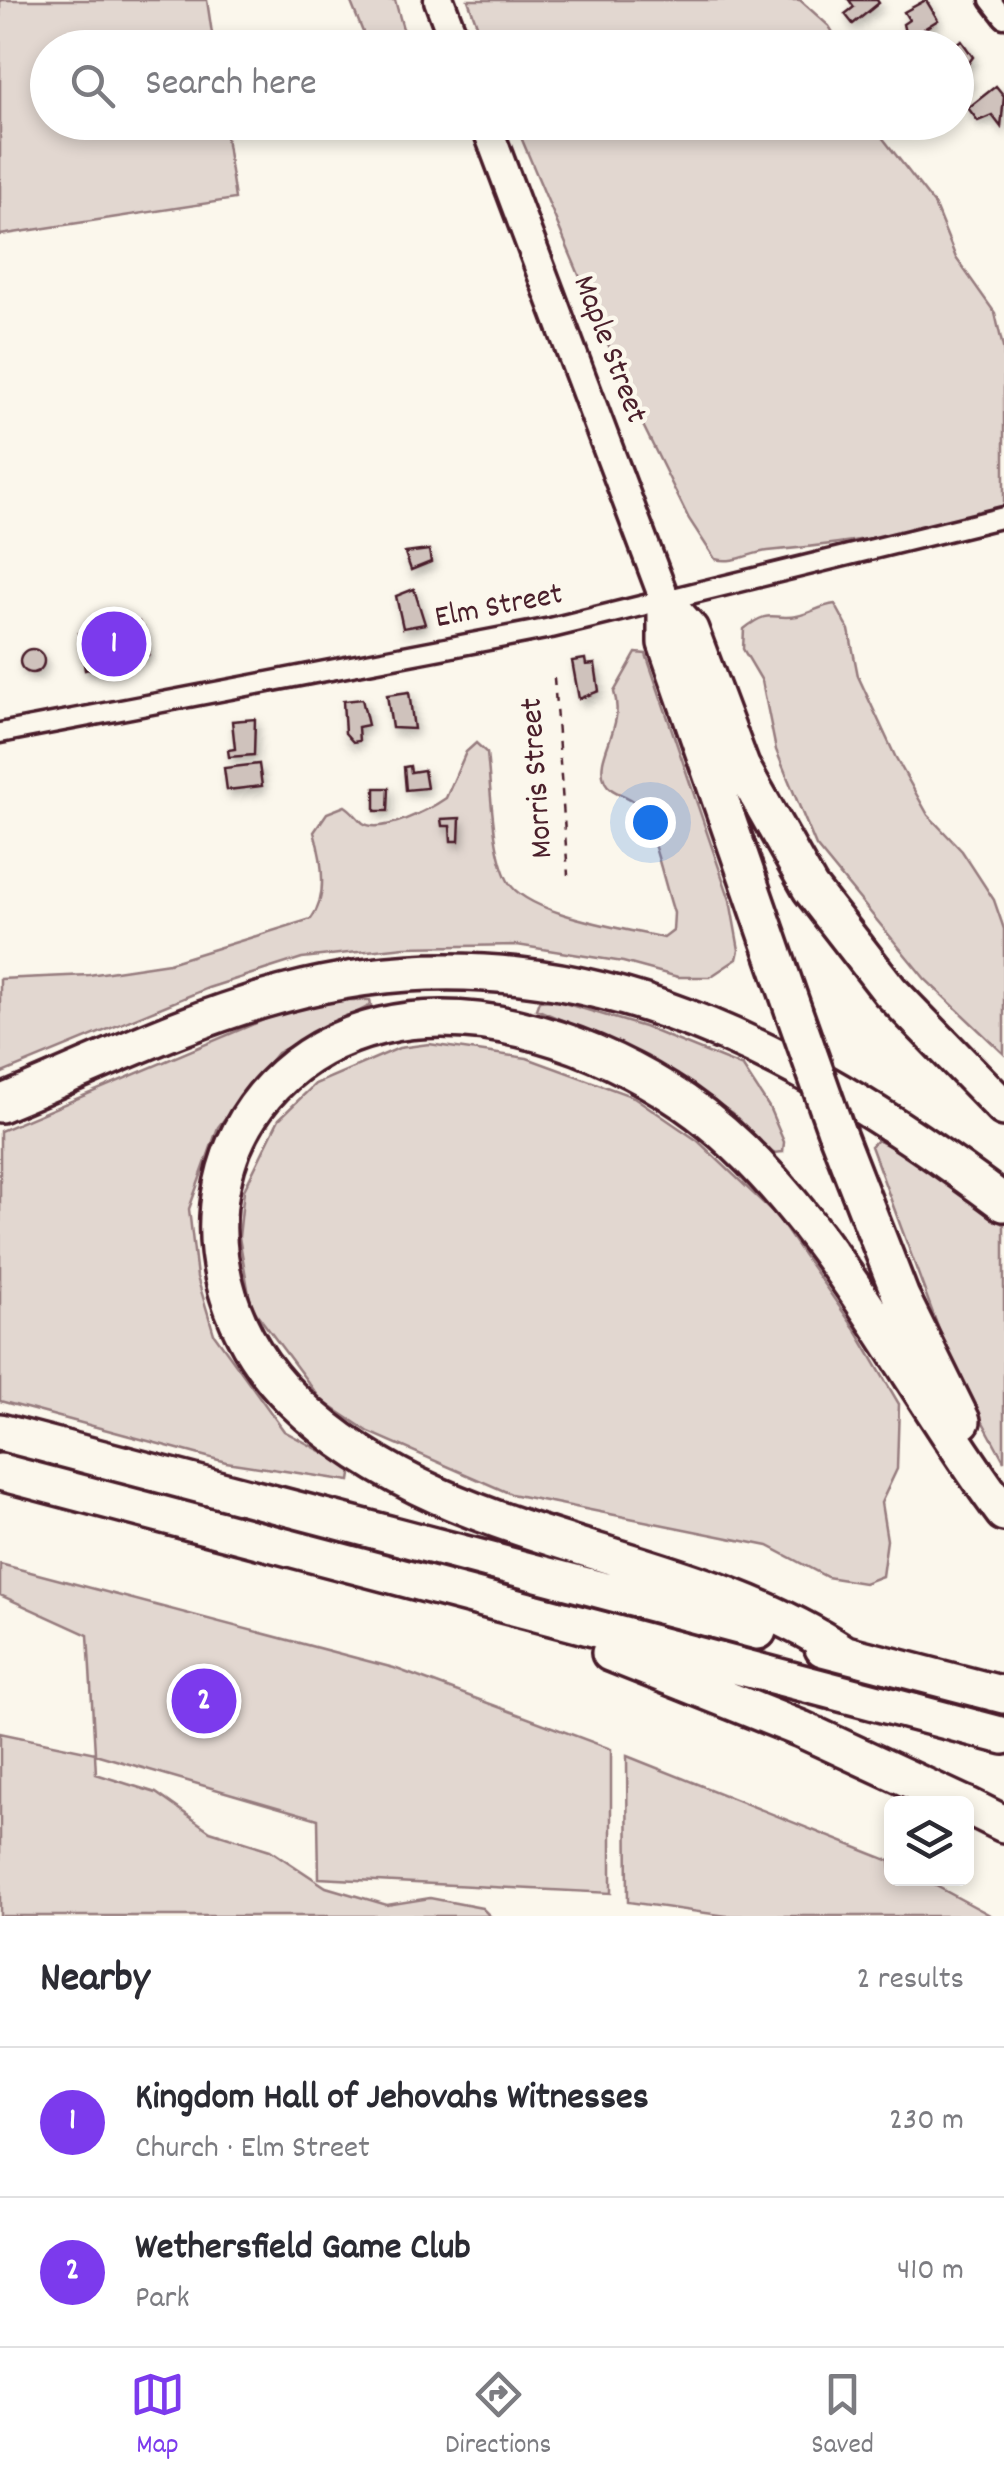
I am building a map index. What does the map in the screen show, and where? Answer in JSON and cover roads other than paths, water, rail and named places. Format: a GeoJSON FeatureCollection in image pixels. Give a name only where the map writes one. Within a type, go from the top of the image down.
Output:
{"type":"FeatureCollection","features":[{"type":"Feature","properties":{"kind":"highway"},"geometry":{"type":"LineString","coordinates":[[666,603],[666,643],[835,1128],[915,1329],[1004,1493]]}},
{"type":"Feature","properties":{"kind":"highway"},"geometry":{"type":"LineString","coordinates":[[666,603],[690,630],[742,766],[810,888],[890,991],[1004,1108]]}},
{"type":"Feature","properties":{"kind":"highway"},"geometry":{"type":"LineString","coordinates":[[0,1104],[206,1018],[281,994],[398,974],[502,973],[626,995],[736,1034],[888,1122],[1004,1203]]}},
{"type":"Feature","properties":{"kind":"highway"},"geometry":{"type":"LineString","coordinates":[[844,1654],[769,1612],[448,1501],[364,1454],[288,1395],[254,1353],[233,1315],[219,1271],[215,1233],[219,1192],[234,1148],[256,1108],[281,1080],[322,1049],[353,1035],[396,1024],[446,1020],[498,1026],[552,1039],[661,1088],[734,1142],[795,1208],[1004,1513]]}},
{"type":"Feature","properties":{"kind":"highway"},"geometry":{"type":"LineString","coordinates":[[0,1432],[1004,1695]]}},
{"type":"Feature","properties":{"kind":"highway"},"geometry":{"type":"LineString","coordinates":[[0,1472],[1004,1736]]}},
{"type":"Feature","properties":{"kind":"highway"},"geometry":{"type":"LineString","coordinates":[[500,1604],[564,1635],[800,1729],[947,1796]]}},
{"type":"Feature","properties":{"kind":"highway"},"geometry":{"type":"LineString","coordinates":[[974,1809],[1004,1824]]}},
{"type":"Feature","properties":{"kind":"main road"},"geometry":{"type":"LineString","coordinates":[[439,0],[450,30]]}},
{"type":"Feature","properties":{"kind":"main road","name":"Maple Street"},"geometry":{"type":"LineString","coordinates":[[492,140],[666,603]]}},
{"type":"Feature","properties":{"kind":"street"},"geometry":{"type":"LineString","coordinates":[[990,0],[1004,18]]}},
{"type":"Feature","properties":{"kind":"street","name":"Elm Street"},"geometry":{"type":"LineString","coordinates":[[0,733],[666,603],[1004,517]]}},
{"type":"Feature","properties":{"kind":"place","name":"Kingdom Hall of Jehovahs Witnesses"},"geometry":{"type":"Point","coordinates":[114,644]}},
{"type":"Feature","properties":{"kind":"place","name":"Wethersfield Game Club"},"geometry":{"type":"Point","coordinates":[204,1701]}}]}
